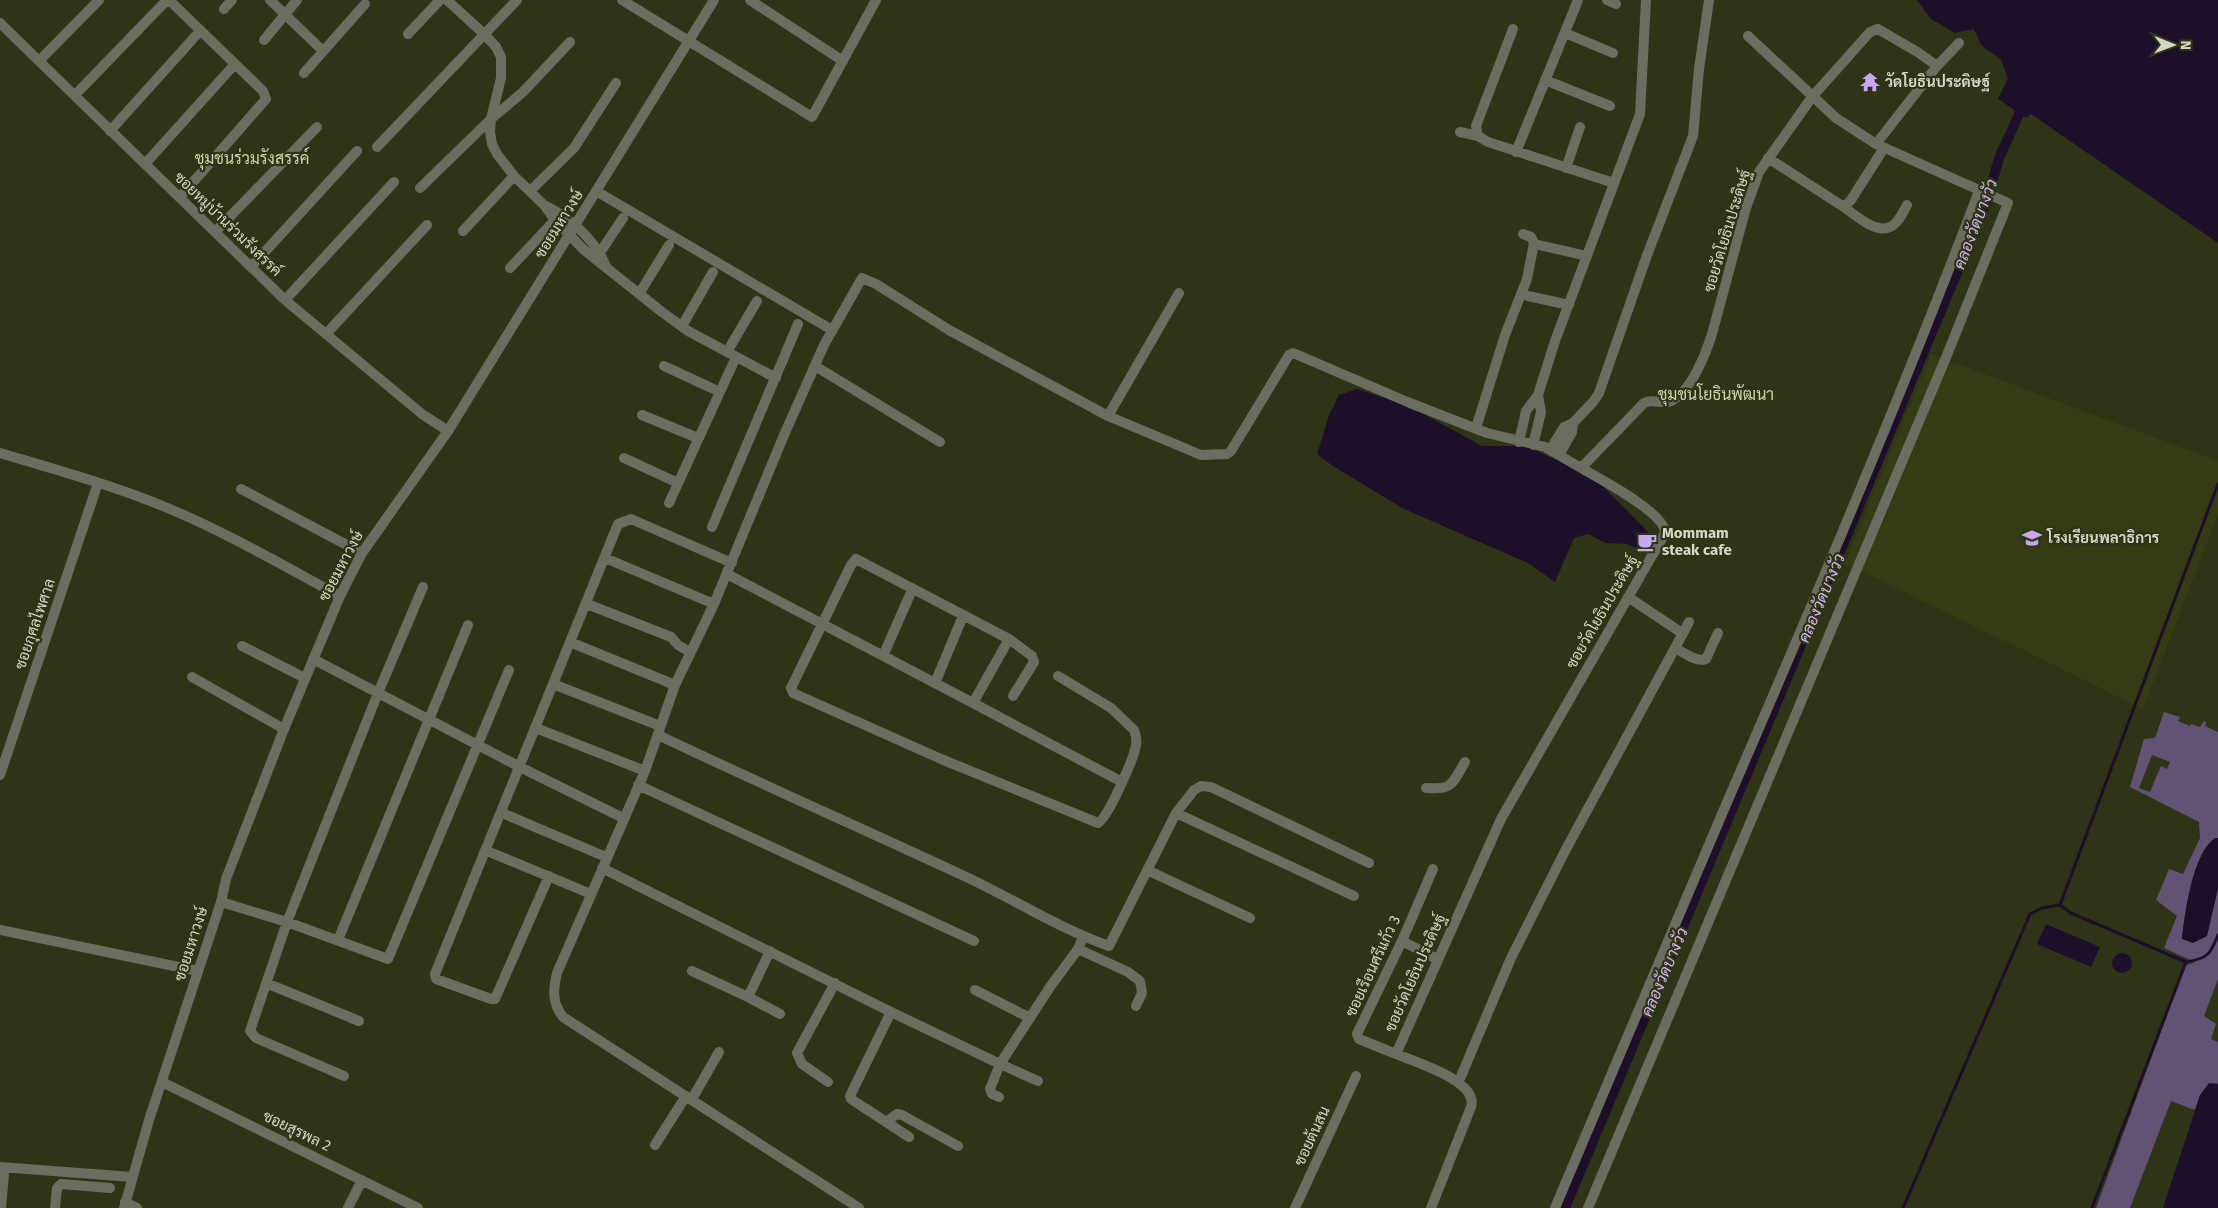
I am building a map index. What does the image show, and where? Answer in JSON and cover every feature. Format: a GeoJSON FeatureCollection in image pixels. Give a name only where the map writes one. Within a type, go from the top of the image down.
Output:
{"type":"FeatureCollection","features":[{"type":"Feature","properties":{"kind":"street"},"geometry":{"type":"LineString","coordinates":[[40,60],[99,0]]}},
{"type":"Feature","properties":{"kind":"street"},"geometry":{"type":"LineString","coordinates":[[75,95],[168,0],[263,91],[266,99],[180,197]]}},
{"type":"Feature","properties":{"kind":"street"},"geometry":{"type":"LineString","coordinates":[[224,9],[232,0]]}},
{"type":"Feature","properties":{"kind":"street"},"geometry":{"type":"LineString","coordinates":[[270,0],[323,51]]}},
{"type":"Feature","properties":{"kind":"street"},"geometry":{"type":"LineString","coordinates":[[264,40],[297,0]]}},
{"type":"Feature","properties":{"kind":"street"},"geometry":{"type":"LineString","coordinates":[[408,34],[440,0]]}},
{"type":"Feature","properties":{"kind":"street"},"geometry":{"type":"LineString","coordinates":[[447,0],[484,34],[496,47],[501,58],[501,78],[490,119],[492,144],[497,154],[514,176],[544,205],[555,220],[572,231],[606,266],[639,294],[682,326],[776,378]]}},
{"type":"Feature","properties":{"kind":"street"},"geometry":{"type":"LineString","coordinates":[[377,147],[517,0]]}},
{"type":"Feature","properties":{"kind":"street"},"geometry":{"type":"LineString","coordinates":[[622,0],[812,117],[876,0]]}},
{"type":"Feature","properties":{"kind":"street","name":"ซอยมหาวงษ์"},"geometry":{"type":"LineString","coordinates":[[124,1205],[221,902],[226,879],[284,729],[340,596],[362,553],[448,431],[714,0]]}},
{"type":"Feature","properties":{"kind":"street"},"geometry":{"type":"LineString","coordinates":[[750,0],[843,61]]}},
{"type":"Feature","properties":{"kind":"street"},"geometry":{"type":"LineString","coordinates":[[1516,152],[1578,0]]}},
{"type":"Feature","properties":{"kind":"street"},"geometry":{"type":"LineString","coordinates":[[1519,442],[1526,411],[1538,395],[1555,341],[1640,114],[1646,0]]}},
{"type":"Feature","properties":{"kind":"street"},"geometry":{"type":"LineString","coordinates":[[1555,452],[1564,427],[1573,424],[1593,402],[1598,393],[1646,258],[1693,136],[1699,69],[1709,0]]}},
{"type":"Feature","properties":{"kind":"street"},"geometry":{"type":"LineString","coordinates":[[304,73],[365,4]]}},
{"type":"Feature","properties":{"kind":"street","name":"ซอยหมู่บ้านร่วมรังสรรค์"},"geometry":{"type":"LineString","coordinates":[[0,23],[285,300],[422,414],[448,431]]}},
{"type":"Feature","properties":{"kind":"street"},"geometry":{"type":"LineString","coordinates":[[1478,136],[1476,126],[1513,29]]}},
{"type":"Feature","properties":{"kind":"street","name":"ซอยวัดโยธินประดิษฐ์"},"geometry":{"type":"LineString","coordinates":[[1459,1081],[1396,1054],[1501,820],[1665,533],[1665,527],[1659,519],[1622,491],[1581,468],[1644,403],[1649,401],[1670,401],[1690,383],[1707,351],[1746,208],[1759,172],[1812,97],[1870,32],[1878,29],[1886,32],[1937,66]]}},
{"type":"Feature","properties":{"kind":"street"},"geometry":{"type":"LineString","coordinates":[[110,131],[200,31]]}},
{"type":"Feature","properties":{"kind":"street"},"geometry":{"type":"LineString","coordinates":[[1564,33],[1613,53]]}},
{"type":"Feature","properties":{"kind":"street"},"geometry":{"type":"LineString","coordinates":[[1588,1208],[1947,355],[2008,204],[1880,146],[1836,118],[1748,36]]}},
{"type":"Feature","properties":{"kind":"street"},"geometry":{"type":"LineString","coordinates":[[420,188],[490,119],[523,92],[570,42]]}},
{"type":"Feature","properties":{"kind":"street"},"geometry":{"type":"LineString","coordinates":[[1844,207],[1851,200],[1880,146],[1937,66],[1959,43]]}},
{"type":"Feature","properties":{"kind":"street"},"geometry":{"type":"LineString","coordinates":[[145,164],[234,64]]}},
{"type":"Feature","properties":{"kind":"street"},"geometry":{"type":"LineString","coordinates":[[1545,80],[1610,106]]}},
{"type":"Feature","properties":{"kind":"street"},"geometry":{"type":"LineString","coordinates":[[530,191],[574,148],[616,83]]}},
{"type":"Feature","properties":{"kind":"street"},"geometry":{"type":"LineString","coordinates":[[1566,168],[1580,126]]}},
{"type":"Feature","properties":{"kind":"street"},"geometry":{"type":"LineString","coordinates":[[215,232],[317,127]]}},
{"type":"Feature","properties":{"kind":"street"},"geometry":{"type":"LineString","coordinates":[[1460,132],[1478,136],[1488,142],[1516,152],[1614,183]]}},
{"type":"Feature","properties":{"kind":"street"},"geometry":{"type":"LineString","coordinates":[[251,267],[357,151]]}},
{"type":"Feature","properties":{"kind":"street"},"geometry":{"type":"LineString","coordinates":[[1768,158],[1870,224],[1886,228],[1892,227],[1907,205]]}},
{"type":"Feature","properties":{"kind":"street"},"geometry":{"type":"LineString","coordinates":[[463,231],[514,176]]}},
{"type":"Feature","properties":{"kind":"street"},"geometry":{"type":"LineString","coordinates":[[285,300],[394,182]]}},
{"type":"Feature","properties":{"kind":"street"},"geometry":{"type":"LineString","coordinates":[[596,191],[832,330]]}},
{"type":"Feature","properties":{"kind":"street"},"geometry":{"type":"LineString","coordinates":[[1555,1208],[1772,701],[1983,193]]}},
{"type":"Feature","properties":{"kind":"street"},"geometry":{"type":"LineString","coordinates":[[544,205],[564,215],[572,231]]}},
{"type":"Feature","properties":{"kind":"street"},"geometry":{"type":"LineString","coordinates":[[598,256],[623,218]]}},
{"type":"Feature","properties":{"kind":"street"},"geometry":{"type":"LineString","coordinates":[[510,268],[555,220]]}},
{"type":"Feature","properties":{"kind":"street"},"geometry":{"type":"LineString","coordinates":[[326,334],[427,225]]}},
{"type":"Feature","properties":{"kind":"street"},"geometry":{"type":"LineString","coordinates":[[1476,428],[1505,335],[1527,279],[1534,243],[1531,238],[1523,234]]}},
{"type":"Feature","properties":{"kind":"street"},"geometry":{"type":"LineString","coordinates":[[639,294],[669,245]]}},
{"type":"Feature","properties":{"kind":"street"},"geometry":{"type":"LineString","coordinates":[[1539,246],[1587,256]]}},
{"type":"Feature","properties":{"kind":"street"},"geometry":{"type":"LineString","coordinates":[[682,326],[713,272]]}},
{"type":"Feature","properties":{"kind":"street"},"geometry":{"type":"LineString","coordinates":[[859,1208],[563,1017],[558,1011],[553,990],[557,973],[645,771],[675,685],[732,563],[815,366],[832,330],[862,278],[876,284],[949,330],[1108,416],[1201,455],[1227,454],[1234,448],[1289,355],[1294,353],[1410,403],[1476,428],[1555,452],[1581,468]]}},
{"type":"Feature","properties":{"kind":"street"},"geometry":{"type":"LineString","coordinates":[[1108,416],[1179,293]]}},
{"type":"Feature","properties":{"kind":"street"},"geometry":{"type":"LineString","coordinates":[[1528,296],[1569,305]]}},
{"type":"Feature","properties":{"kind":"street"},"geometry":{"type":"LineString","coordinates":[[669,503],[720,392],[732,354],[756,301]]}},
{"type":"Feature","properties":{"kind":"street"},"geometry":{"type":"LineString","coordinates":[[712,527],[798,324]]}},
{"type":"Feature","properties":{"kind":"street"},"geometry":{"type":"LineString","coordinates":[[664,366],[720,392]]}},
{"type":"Feature","properties":{"kind":"street"},"geometry":{"type":"LineString","coordinates":[[815,366],[940,442]]}},
{"type":"Feature","properties":{"kind":"street"},"geometry":{"type":"LineString","coordinates":[[1533,445],[1541,412],[1538,395]]}},
{"type":"Feature","properties":{"kind":"street"},"geometry":{"type":"LineString","coordinates":[[642,415],[698,438]]}},
{"type":"Feature","properties":{"kind":"street"},"geometry":{"type":"LineString","coordinates":[[0,452],[98,483],[170,509],[217,531],[340,596]]}},
{"type":"Feature","properties":{"kind":"street"},"geometry":{"type":"LineString","coordinates":[[624,458],[678,483]]}},
{"type":"Feature","properties":{"kind":"street","name":"ซอยกุศลไพศาล"},"geometry":{"type":"LineString","coordinates":[[0,775],[98,483]]}},
{"type":"Feature","properties":{"kind":"street"},"geometry":{"type":"LineString","coordinates":[[241,489],[362,553]]}},
{"type":"Feature","properties":{"kind":"street"},"geometry":{"type":"LineString","coordinates":[[549,876],[496,998],[490,1000],[436,979],[436,974],[618,524],[631,519],[732,563]]}},
{"type":"Feature","properties":{"kind":"street"},"geometry":{"type":"LineString","coordinates":[[605,558],[714,604]]}},
{"type":"Feature","properties":{"kind":"street"},"geometry":{"type":"LineString","coordinates":[[1013,696],[1034,660],[1032,656],[1009,639],[912,590],[858,560],[854,560],[792,683],[792,693],[1094,823],[1103,821],[1136,747],[1134,730],[1111,708],[1058,676]]}},
{"type":"Feature","properties":{"kind":"street"},"geometry":{"type":"LineString","coordinates":[[727,574],[1122,782]]}},
{"type":"Feature","properties":{"kind":"street"},"geometry":{"type":"LineString","coordinates":[[344,1076],[252,1035],[250,1031],[287,922],[378,693],[423,587]]}},
{"type":"Feature","properties":{"kind":"street"},"geometry":{"type":"LineString","coordinates":[[883,656],[912,590]]}},
{"type":"Feature","properties":{"kind":"street"},"geometry":{"type":"LineString","coordinates":[[1628,597],[1682,634]]}},
{"type":"Feature","properties":{"kind":"street"},"geometry":{"type":"LineString","coordinates":[[587,604],[671,637],[678,645],[690,652]]}},
{"type":"Feature","properties":{"kind":"street"},"geometry":{"type":"LineString","coordinates":[[935,683],[963,616]]}},
{"type":"Feature","properties":{"kind":"street"},"geometry":{"type":"LineString","coordinates":[[1431,1208],[1472,1104],[1470,1095],[1459,1081],[1511,958],[1565,851],[1689,622]]}},
{"type":"Feature","properties":{"kind":"street"},"geometry":{"type":"LineString","coordinates":[[338,940],[468,625]]}},
{"type":"Feature","properties":{"kind":"street"},"geometry":{"type":"LineString","coordinates":[[1674,648],[1703,661],[1706,659],[1718,633]]}},
{"type":"Feature","properties":{"kind":"street"},"geometry":{"type":"LineString","coordinates":[[972,703],[1009,639]]}},
{"type":"Feature","properties":{"kind":"street"},"geometry":{"type":"LineString","coordinates":[[570,642],[675,685]]}},
{"type":"Feature","properties":{"kind":"street"},"geometry":{"type":"LineString","coordinates":[[242,646],[305,678]]}},
{"type":"Feature","properties":{"kind":"street"},"geometry":{"type":"LineString","coordinates":[[313,659],[520,767],[623,818]]}},
{"type":"Feature","properties":{"kind":"street"},"geometry":{"type":"LineString","coordinates":[[221,902],[287,922],[388,958],[509,670]]}},
{"type":"Feature","properties":{"kind":"street"},"geometry":{"type":"LineString","coordinates":[[192,677],[284,729]]}},
{"type":"Feature","properties":{"kind":"street"},"geometry":{"type":"LineString","coordinates":[[553,684],[659,731],[770,788],[991,888],[1083,937],[1109,946],[1176,813],[1194,790],[1201,786],[1211,787],[1369,863]]}},
{"type":"Feature","properties":{"kind":"street"},"geometry":{"type":"LineString","coordinates":[[536,728],[645,771]]}},
{"type":"Feature","properties":{"kind":"street"},"geometry":{"type":"LineString","coordinates":[[1426,788],[1442,790],[1447,788],[1465,762]]}},
{"type":"Feature","properties":{"kind":"street"},"geometry":{"type":"LineString","coordinates":[[638,785],[974,941]]}},
{"type":"Feature","properties":{"kind":"street"},"geometry":{"type":"LineString","coordinates":[[502,813],[606,857]]}},
{"type":"Feature","properties":{"kind":"street"},"geometry":{"type":"LineString","coordinates":[[1176,813],[1354,896]]}},
{"type":"Feature","properties":{"kind":"street"},"geometry":{"type":"LineString","coordinates":[[487,851],[591,894]]}},
{"type":"Feature","properties":{"kind":"street"},"geometry":{"type":"LineString","coordinates":[[602,868],[891,1012],[1038,1082]]}},
{"type":"Feature","properties":{"kind":"street","name":"ซอยเรือนศรีแก้ว 3"},"geometry":{"type":"LineString","coordinates":[[1396,1054],[1357,1036],[1402,942],[1433,869]]}},
{"type":"Feature","properties":{"kind":"street"},"geometry":{"type":"LineString","coordinates":[[1147,870],[1250,918]]}},
{"type":"Feature","properties":{"kind":"street"},"geometry":{"type":"LineString","coordinates":[[0,930],[198,971]]}},
{"type":"Feature","properties":{"kind":"street"},"geometry":{"type":"LineString","coordinates":[[1000,1097],[992,1094],[990,1089],[1000,1064],[1050,987],[1078,949],[1083,937]]}},
{"type":"Feature","properties":{"kind":"street"},"geometry":{"type":"LineString","coordinates":[[1402,942],[1437,959]]}},
{"type":"Feature","properties":{"kind":"street"},"geometry":{"type":"LineString","coordinates":[[1078,949],[1128,972],[1140,981],[1142,993],[1136,1006]]}},
{"type":"Feature","properties":{"kind":"street"},"geometry":{"type":"LineString","coordinates":[[748,997],[770,951]]}},
{"type":"Feature","properties":{"kind":"street"},"geometry":{"type":"LineString","coordinates":[[692,971],[780,1014]]}},
{"type":"Feature","properties":{"kind":"street"},"geometry":{"type":"LineString","coordinates":[[266,983],[359,1021]]}},
{"type":"Feature","properties":{"kind":"street"},"geometry":{"type":"LineString","coordinates":[[828,1082],[802,1064],[797,1053],[835,983]]}},
{"type":"Feature","properties":{"kind":"street"},"geometry":{"type":"LineString","coordinates":[[975,990],[1030,1018]]}},
{"type":"Feature","properties":{"kind":"street"},"geometry":{"type":"LineString","coordinates":[[891,1012],[850,1096],[851,1099],[909,1137]]}},
{"type":"Feature","properties":{"kind":"street"},"geometry":{"type":"LineString","coordinates":[[655,1145],[719,1052]]}},
{"type":"Feature","properties":{"kind":"street","name":"ซอยต้นสน"},"geometry":{"type":"LineString","coordinates":[[1295,1208],[1356,1076]]}},
{"type":"Feature","properties":{"kind":"street","name":"ซอยสุรพล 2"},"geometry":{"type":"LineString","coordinates":[[162,1082],[418,1208]]}},
{"type":"Feature","properties":{"kind":"street"},"geometry":{"type":"LineString","coordinates":[[886,1122],[897,1114],[902,1115],[958,1146]]}},
{"type":"Feature","properties":{"kind":"street"},"geometry":{"type":"LineString","coordinates":[[1,1208],[2,1171],[132,1177]]}},
{"type":"Feature","properties":{"kind":"street"},"geometry":{"type":"LineString","coordinates":[[348,1208],[362,1180]]}},
{"type":"Feature","properties":{"kind":"street"},"geometry":{"type":"LineString","coordinates":[[55,1208],[57,1188],[61,1184],[110,1188]]}},
{"type":"Feature","properties":{"kind":"street"},"geometry":{"type":"LineString","coordinates":[[124,1205],[137,1208]]}},
{"type":"Feature","properties":{"kind":"shaded area"},"geometry":{"type":"Polygon","coordinates":[[[1917,0],[2218,0],[2218,243],[2031,114],[2026,118],[1998,99],[2008,78],[2001,60],[1981,45],[1974,29],[1955,33],[1931,19],[1917,0]]]}},
{"type":"Feature","properties":{"kind":"shaded area","name":"โรงเรียนพลาธิการ"},"geometry":{"type":"Polygon","coordinates":[[[1931,354],[2218,461],[2218,514],[2143,709],[1845,563],[1931,354]]]}},
{"type":"Feature","properties":{"kind":"shaded area"},"geometry":{"type":"Polygon","coordinates":[[[1357,389],[1407,405],[1482,446],[1526,446],[1594,477],[1651,535],[1638,549],[1627,544],[1606,543],[1588,534],[1574,538],[1555,582],[1528,563],[1402,508],[1317,454],[1329,415],[1339,395],[1357,389]]]}},
{"type":"Feature","properties":{"kind":"shaded area"},"geometry":{"type":"Polygon","coordinates":[[[2164,712],[2180,717],[2178,721],[2190,726],[2191,724],[2200,727],[2204,721],[2206,722],[2205,726],[2218,732],[2218,838],[2210,843],[2197,867],[2188,899],[2182,939],[2207,936],[2218,888],[2218,979],[2204,1016],[2216,1024],[2211,1039],[2218,1042],[2218,1084],[2216,1083],[2200,1095],[2195,1110],[2171,1101],[2130,1208],[2096,1208],[2185,966],[2195,962],[2164,948],[2177,916],[2156,900],[2169,869],[2183,874],[2200,838],[2199,822],[2130,787],[2144,739],[2155,738],[2164,712]],[[2152,755],[2139,788],[2150,792],[2161,766],[2167,769],[2170,762],[2152,755]]]}},
{"type":"Feature","properties":{"kind":"shaded area"},"geometry":{"type":"Polygon","coordinates":[[[2215,838],[2218,838],[2218,888],[2207,936],[2193,943],[2182,939],[2191,885],[2201,857],[2207,846],[2215,838]]]}},
{"type":"Feature","properties":{"kind":"shaded area"},"geometry":{"type":"Polygon","coordinates":[[[2046,924],[2100,947],[2091,967],[2037,944],[2046,924]]]}},
{"type":"Feature","properties":{"kind":"shaded area"},"geometry":{"type":"Polygon","coordinates":[[[2122,953],[2129,956],[2132,963],[2129,970],[2122,973],[2115,970],[2112,963],[2115,956],[2122,953]]]}},
{"type":"Feature","properties":{"kind":"shaded area"},"geometry":{"type":"Polygon","coordinates":[[[2209,1083],[2218,1084],[2218,1208],[2163,1208],[2200,1095],[2209,1083]]]}},
{"type":"Feature","properties":{"kind":"waterway","name":"คลองวัดบางวัว"},"geometry":{"type":"LineString","coordinates":[[1565,1208],[1987,201],[1999,158],[2025,101]]}},
{"type":"Feature","properties":{"kind":"waterway"},"geometry":{"type":"LineString","coordinates":[[1903,1208],[2030,914],[2042,908],[2060,905],[2218,484]]}},
{"type":"Feature","properties":{"kind":"waterway"},"geometry":{"type":"LineString","coordinates":[[2060,905],[2071,913],[2186,962]]}},
{"type":"Feature","properties":{"kind":"waterway"},"geometry":{"type":"LineString","coordinates":[[2092,1208],[2186,962],[2204,957],[2213,947],[2218,935]]}},
{"type":"Feature","properties":{"kind":"place","name":"วัดโยธินประดิษฐ์"},"geometry":{"type":"Point","coordinates":[1870,82]}},
{"type":"Feature","properties":{"kind":"place","name":"โรงเรียนพลาธิการ"},"geometry":{"type":"Point","coordinates":[2032,538]}},
{"type":"Feature","properties":{"kind":"place","name":"Mommam steak cafe"},"geometry":{"type":"Point","coordinates":[1647,542]}},
{"type":"Feature","properties":{"kind":"district","name":"ชุมชนร่วมรังสรรค์"},"geometry":{"type":"Point","coordinates":[252,158]}},
{"type":"Feature","properties":{"kind":"district","name":"ชุมชนโยธินพัฒนา"},"geometry":{"type":"Point","coordinates":[1716,394]}}]}
